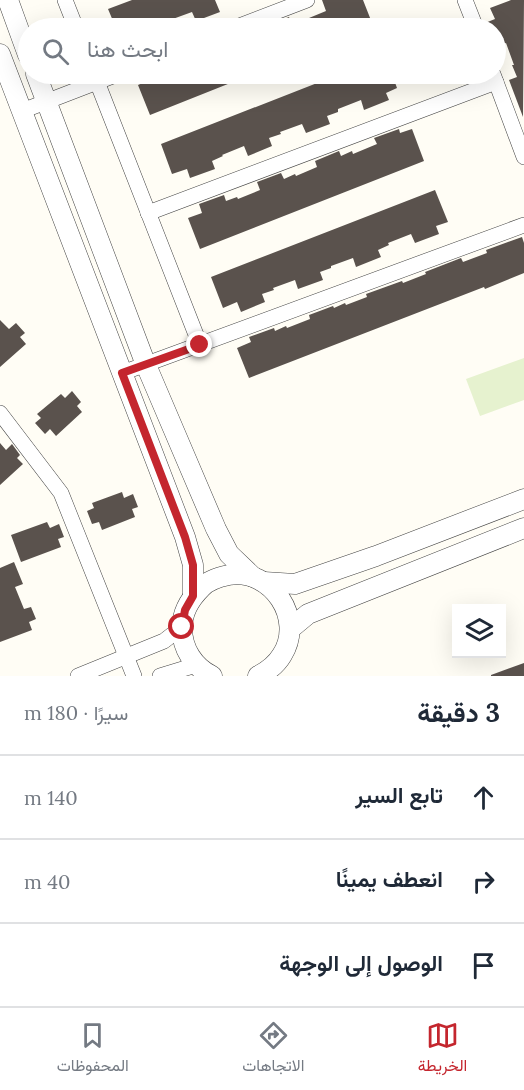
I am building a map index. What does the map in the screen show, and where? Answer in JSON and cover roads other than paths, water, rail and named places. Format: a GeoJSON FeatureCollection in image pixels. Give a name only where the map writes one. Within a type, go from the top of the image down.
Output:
{"type":"FeatureCollection","features":[{"type":"Feature","properties":{"kind":"street"},"geometry":{"type":"LineString","coordinates":[[8,0],[18,28]]}},
{"type":"Feature","properties":{"kind":"street"},"geometry":{"type":"LineString","coordinates":[[65,0],[72,18]]}},
{"type":"Feature","properties":{"kind":"street"},"geometry":{"type":"LineString","coordinates":[[260,18],[307,0]]}},
{"type":"Feature","properties":{"kind":"street"},"geometry":{"type":"LineString","coordinates":[[465,0],[472,18]]}},
{"type":"Feature","properties":{"kind":"street"},"geometry":{"type":"LineString","coordinates":[[0,54],[185,537],[193,565],[193,596]]}},
{"type":"Feature","properties":{"kind":"street"},"geometry":{"type":"LineString","coordinates":[[40,84],[146,365],[216,529],[229,554],[258,580],[275,591],[288,615],[290,629],[288,643],[282,656],[270,670],[258,676]]}},
{"type":"Feature","properties":{"kind":"street"},"geometry":{"type":"LineString","coordinates":[[22,111],[82,84]]}},
{"type":"Feature","properties":{"kind":"street"},"geometry":{"type":"LineString","coordinates":[[97,84],[200,345]]}},
{"type":"Feature","properties":{"kind":"street"},"geometry":{"type":"LineString","coordinates":[[148,213],[479,84]]}},
{"type":"Feature","properties":{"kind":"street"},"geometry":{"type":"LineString","coordinates":[[496,84],[524,158]]}},
{"type":"Feature","properties":{"kind":"street"},"geometry":{"type":"LineString","coordinates":[[122,373],[524,225]]}},
{"type":"Feature","properties":{"kind":"street"},"geometry":{"type":"LineString","coordinates":[[0,413],[61,493],[134,676]]}},
{"type":"Feature","properties":{"kind":"street"},"geometry":{"type":"LineString","coordinates":[[204,671],[188,654],[183,641],[182,627],[185,610],[193,596],[204,584],[219,577],[236,574],[258,580],[295,584],[376,556],[524,499]]}},
{"type":"Feature","properties":{"kind":"street"},"geometry":{"type":"LineString","coordinates":[[290,629],[308,614],[524,528]]}},
{"type":"Feature","properties":{"kind":"street"},"geometry":{"type":"LineString","coordinates":[[78,676],[164,641],[182,627]]}},
{"type":"Feature","properties":{"kind":"street"},"geometry":{"type":"LineString","coordinates":[[280,676],[282,656]]}},
{"type":"Feature","properties":{"kind":"street"},"geometry":{"type":"LineString","coordinates":[[160,676],[204,671]]}}]}
